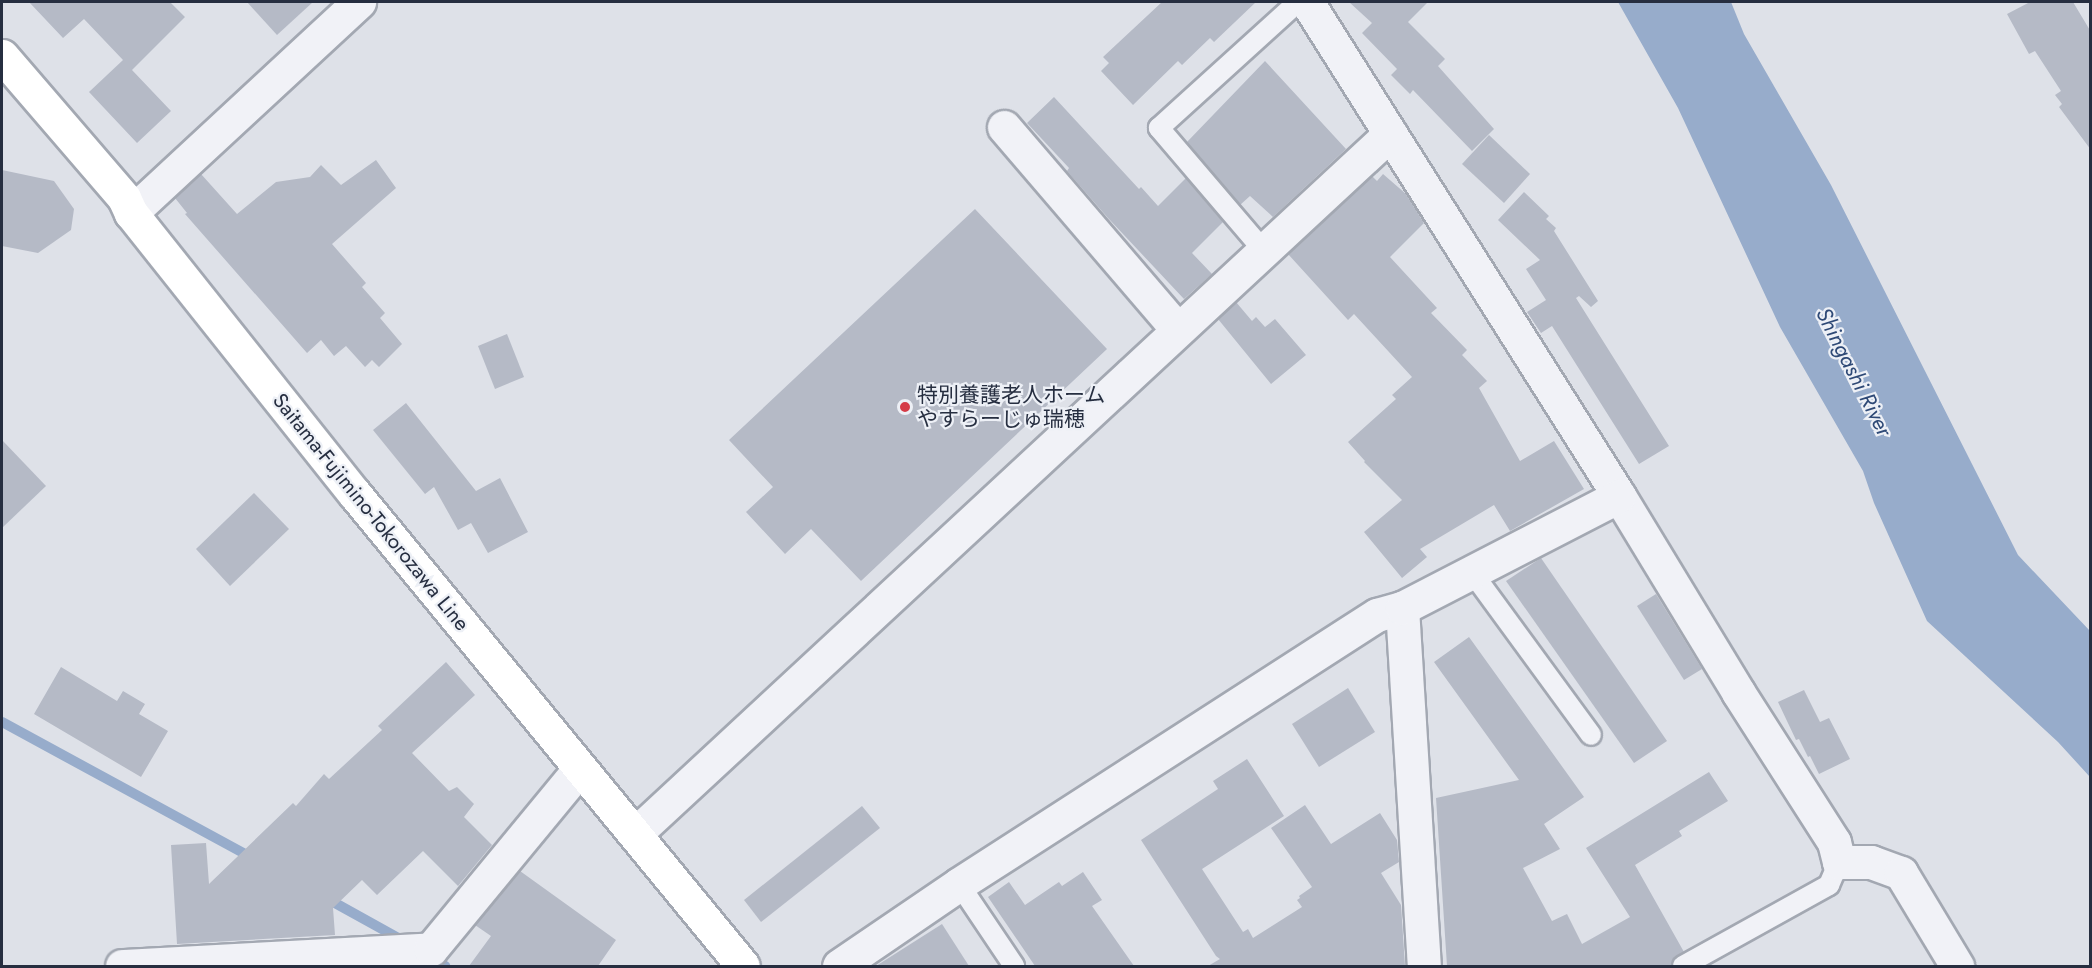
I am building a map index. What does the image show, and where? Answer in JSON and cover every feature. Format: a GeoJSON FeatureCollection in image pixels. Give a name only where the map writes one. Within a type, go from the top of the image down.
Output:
{"type":"FeatureCollection","features":[{"type":"Feature","properties":{"kind":"main road","name":"Saitama-Fujimino-Tokorozawa Line"},"geometry":{"type":"LineString","coordinates":[[2,57],[124,198],[131,213],[354,493],[743,966]]}},
{"type":"Feature","properties":{"kind":"street"},"geometry":{"type":"LineString","coordinates":[[131,213],[359,2]]}},
{"type":"Feature","properties":{"kind":"street"},"geometry":{"type":"LineString","coordinates":[[1307,2],[1834,842],[1839,862],[1870,862],[1900,873],[1914,891],[1957,966]]}},
{"type":"Feature","properties":{"kind":"street"},"geometry":{"type":"LineString","coordinates":[[1004,127],[1177,329]]}},
{"type":"Feature","properties":{"kind":"street"},"geometry":{"type":"LineString","coordinates":[[635,834],[1177,329],[1390,134]]}},
{"type":"Feature","properties":{"kind":"street"},"geometry":{"type":"LineString","coordinates":[[839,966],[959,884],[1377,615],[1402,608],[1619,496]]}},
{"type":"Feature","properties":{"kind":"street"},"geometry":{"type":"LineString","coordinates":[[1402,608],[1422,965]]}},
{"type":"Feature","properties":{"kind":"street"},"geometry":{"type":"LineString","coordinates":[[122,966],[386,959],[432,949],[580,768]]}},
{"type":"Feature","properties":{"kind":"lane"},"geometry":{"type":"LineString","coordinates":[[1264,251],[1159,128],[1298,2]]}},
{"type":"Feature","properties":{"kind":"lane"},"geometry":{"type":"LineString","coordinates":[[1471,571],[1591,735]]}},
{"type":"Feature","properties":{"kind":"lane"},"geometry":{"type":"LineString","coordinates":[[1683,966],[1829,885],[1839,862]]}},
{"type":"Feature","properties":{"kind":"lane"},"geometry":{"type":"LineString","coordinates":[[959,884],[1014,966]]}},
{"type":"Feature","properties":{"kind":"water","name":"Shingashi River"},"geometry":{"type":"Polygon","coordinates":[[[1618,2],[1731,2],[1744,34],[1831,185],[2018,555],[2090,631],[2090,777],[2058,742],[1927,621],[1874,503],[1863,471],[1780,327],[1678,108],[1618,2]]]}},
{"type":"Feature","properties":{"kind":"building"},"geometry":{"type":"Polygon","coordinates":[[[29,2],[170,2],[185,17],[132,70],[171,111],[137,143],[89,92],[123,60],[84,19],[63,38],[29,2]]]}},
{"type":"Feature","properties":{"kind":"building"},"geometry":{"type":"Polygon","coordinates":[[[247,2],[313,2],[277,35],[247,2]]]}},
{"type":"Feature","properties":{"kind":"building"},"geometry":{"type":"Polygon","coordinates":[[[1162,2],[1256,2],[1214,42],[1210,38],[1182,65],[1178,61],[1133,105],[1101,71],[1109,63],[1103,57],[1162,2]]]}},
{"type":"Feature","properties":{"kind":"building"},"geometry":{"type":"Polygon","coordinates":[[[1349,2],[1428,2],[1408,22],[1445,59],[1438,66],[1494,129],[1472,151],[1413,90],[1410,94],[1391,75],[1397,69],[1362,33],[1372,23],[1349,2]]]}},
{"type":"Feature","properties":{"kind":"building"},"geometry":{"type":"Polygon","coordinates":[[[2030,2],[2073,2],[2091,32],[2091,150],[2059,107],[2062,104],[2055,95],[2061,91],[2035,51],[2029,54],[2007,14],[2030,2]]]}},
{"type":"Feature","properties":{"kind":"building"},"geometry":{"type":"Polygon","coordinates":[[[1265,61],[1346,149],[1273,217],[1250,196],[1240,205],[1187,142],[1265,61]]]}},
{"type":"Feature","properties":{"kind":"building"},"geometry":{"type":"Polygon","coordinates":[[[1054,97],[1139,189],[1141,187],[1158,206],[1186,178],[1223,222],[1192,253],[1212,274],[1184,299],[1108,218],[1067,171],[1069,168],[1027,123],[1054,97]]]}},
{"type":"Feature","properties":{"kind":"building"},"geometry":{"type":"Polygon","coordinates":[[[1489,135],[1530,174],[1504,203],[1462,164],[1489,135]]]}},
{"type":"Feature","properties":{"kind":"building"},"geometry":{"type":"Polygon","coordinates":[[[376,160],[396,188],[332,244],[366,283],[362,287],[385,313],[380,318],[402,344],[379,367],[372,360],[365,367],[346,346],[334,356],[321,340],[307,353],[185,214],[187,213],[175,198],[201,174],[237,214],[276,182],[310,177],[321,165],[341,185],[376,160]]]}},
{"type":"Feature","properties":{"kind":"building"},"geometry":{"type":"Polygon","coordinates":[[[2,170],[54,181],[74,209],[71,230],[38,253],[2,246],[2,170]]]}},
{"type":"Feature","properties":{"kind":"building"},"geometry":{"type":"Polygon","coordinates":[[[1383,174],[1406,194],[1424,223],[1390,257],[1437,308],[1431,313],[1467,350],[1462,355],[1487,381],[1479,388],[1520,461],[1554,441],[1584,489],[1510,531],[1494,505],[1420,549],[1427,557],[1402,578],[1364,532],[1402,500],[1364,462],[1348,442],[1396,399],[1392,395],[1412,377],[1354,314],[1348,320],[1288,254],[1372,176],[1377,181],[1383,174]]]}},
{"type":"Feature","properties":{"kind":"building"},"geometry":{"type":"Polygon","coordinates":[[[1524,192],[1549,216],[1546,219],[1556,228],[1554,231],[1598,301],[1591,307],[1579,296],[1576,298],[1669,446],[1639,464],[1552,326],[1541,333],[1527,312],[1546,300],[1526,269],[1540,260],[1498,220],[1524,192]]]}},
{"type":"Feature","properties":{"kind":"building","name":"特別養護老人ホーム やすらーじゅ瑞穂"},"geometry":{"type":"Polygon","coordinates":[[[975,209],[1107,349],[861,581],[811,529],[785,554],[746,512],[773,487],[729,440],[975,209]]]}},
{"type":"Feature","properties":{"kind":"building"},"geometry":{"type":"Polygon","coordinates":[[[1236,302],[1252,321],[1256,317],[1265,327],[1275,319],[1306,355],[1271,384],[1218,319],[1236,302]]]}},
{"type":"Feature","properties":{"kind":"building"},"geometry":{"type":"Polygon","coordinates":[[[507,334],[524,377],[495,389],[478,346],[507,334]]]}},
{"type":"Feature","properties":{"kind":"building"},"geometry":{"type":"Polygon","coordinates":[[[406,403],[476,491],[500,478],[528,532],[488,553],[471,523],[458,530],[434,487],[425,494],[373,430],[406,403]]]}},
{"type":"Feature","properties":{"kind":"building"},"geometry":{"type":"Polygon","coordinates":[[[2,440],[46,486],[2,528],[2,440]]]}},
{"type":"Feature","properties":{"kind":"building"},"geometry":{"type":"Polygon","coordinates":[[[254,493],[289,529],[230,586],[196,549],[254,493]]]}},
{"type":"Feature","properties":{"kind":"building"},"geometry":{"type":"Polygon","coordinates":[[[1541,558],[1667,741],[1634,763],[1506,581],[1541,558]]]}},
{"type":"Feature","properties":{"kind":"building"},"geometry":{"type":"Polygon","coordinates":[[[1656,594],[1702,669],[1684,680],[1637,606],[1656,594]]]}},
{"type":"Feature","properties":{"kind":"building"},"geometry":{"type":"Polygon","coordinates":[[[1469,637],[1584,797],[1544,824],[1560,849],[1523,868],[1552,921],[1567,914],[1582,944],[1630,917],[1586,848],[1709,772],[1728,801],[1679,831],[1682,836],[1635,865],[1684,952],[1673,959],[1671,966],[1447,966],[1436,798],[1519,780],[1434,662],[1469,637]]]}},
{"type":"Feature","properties":{"kind":"building"},"geometry":{"type":"Polygon","coordinates":[[[446,662],[475,695],[412,753],[449,791],[457,787],[474,804],[464,817],[492,845],[458,886],[423,851],[377,895],[362,880],[333,908],[335,935],[177,944],[171,845],[206,843],[209,884],[293,803],[296,806],[324,774],[329,779],[382,730],[378,726],[446,662]]]}},
{"type":"Feature","properties":{"kind":"building"},"geometry":{"type":"Polygon","coordinates":[[[61,667],[117,701],[123,691],[145,704],[139,714],[168,731],[141,777],[34,714],[61,667]]]}},
{"type":"Feature","properties":{"kind":"building"},"geometry":{"type":"Polygon","coordinates":[[[1348,688],[1375,732],[1319,767],[1292,724],[1348,688]]]}},
{"type":"Feature","properties":{"kind":"building"},"geometry":{"type":"Polygon","coordinates":[[[1804,690],[1820,722],[1829,718],[1850,759],[1819,774],[1799,739],[1796,740],[1778,702],[1804,690]]]}},
{"type":"Feature","properties":{"kind":"building"},"geometry":{"type":"Polygon","coordinates":[[[1247,759],[1284,816],[1202,869],[1243,932],[1248,929],[1253,938],[1302,907],[1297,900],[1299,896],[1312,887],[1271,828],[1305,805],[1331,844],[1380,813],[1397,840],[1399,862],[1381,873],[1401,905],[1405,966],[1208,966],[1220,959],[1141,840],[1218,789],[1213,781],[1247,759]]]}},
{"type":"Feature","properties":{"kind":"building"},"geometry":{"type":"Polygon","coordinates":[[[862,806],[880,828],[761,922],[744,900],[862,806]]]}},
{"type":"Feature","properties":{"kind":"building"},"geometry":{"type":"Polygon","coordinates":[[[520,871],[616,940],[598,966],[469,966],[491,936],[475,925],[520,871]]]}},
{"type":"Feature","properties":{"kind":"building"},"geometry":{"type":"Polygon","coordinates":[[[1083,872],[1102,900],[1092,906],[1134,966],[1035,966],[988,897],[1009,882],[1025,905],[1059,882],[1062,886],[1083,872]]]}},
{"type":"Feature","properties":{"kind":"building"},"geometry":{"type":"Polygon","coordinates":[[[942,924],[969,966],[876,966],[942,924]]]}},
{"type":"Feature","properties":{"kind":"waterway"},"geometry":{"type":"LineString","coordinates":[[2,722],[254,859]]}},
{"type":"Feature","properties":{"kind":"waterway"},"geometry":{"type":"LineString","coordinates":[[326,898],[404,941]]}},
{"type":"Feature","properties":{"kind":"waterway"},"geometry":{"type":"LineString","coordinates":[[428,956],[445,966]]}},
{"type":"Feature","properties":{"kind":"place","name":"特別養護老人ホーム やすらーじゅ瑞穂"},"geometry":{"type":"Point","coordinates":[905,407]}}]}
